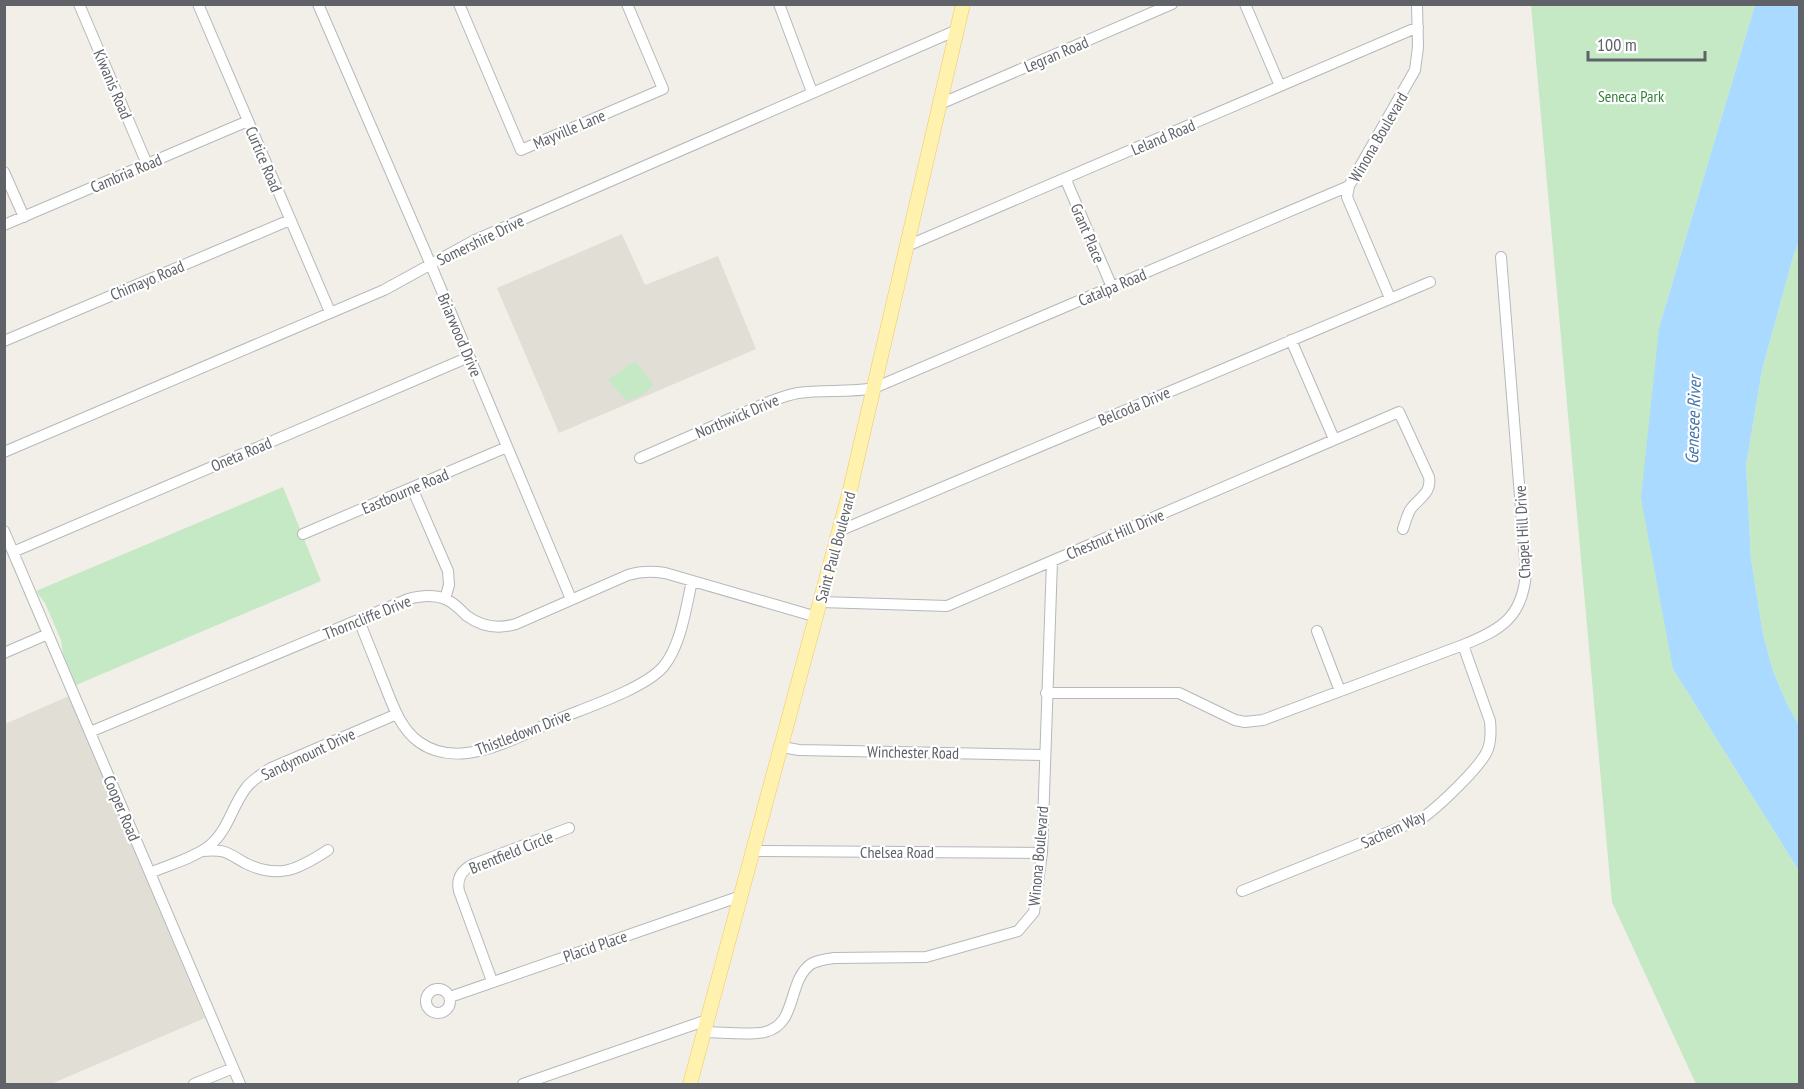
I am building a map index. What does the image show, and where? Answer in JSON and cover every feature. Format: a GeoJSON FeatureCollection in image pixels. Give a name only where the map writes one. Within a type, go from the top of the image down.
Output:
{"type":"FeatureCollection","features":[{"type":"Feature","properties":{"kind":"main road","name":"Saint Paul Boulevard"},"geometry":{"type":"LineString","coordinates":[[690,1084],[839,531],[963,4]]}},
{"type":"Feature","properties":{"kind":"street","name":"Kiwanis Road"},"geometry":{"type":"LineString","coordinates":[[79,4],[147,164]]}},
{"type":"Feature","properties":{"kind":"street","name":"Curtice Road"},"geometry":{"type":"LineString","coordinates":[[198,4],[330,312]]}},
{"type":"Feature","properties":{"kind":"street","name":"Briarwood Drive"},"geometry":{"type":"LineString","coordinates":[[318,4],[571,599]]}},
{"type":"Feature","properties":{"kind":"street","name":"Mayville Lane"},"geometry":{"type":"LineString","coordinates":[[459,4],[521,150],[663,89],[627,4]]}},
{"type":"Feature","properties":{"kind":"street"},"geometry":{"type":"LineString","coordinates":[[779,4],[812,92]]}},
{"type":"Feature","properties":{"kind":"street","name":"Legran Road"},"geometry":{"type":"LineString","coordinates":[[940,104],[1172,4]]}},
{"type":"Feature","properties":{"kind":"street"},"geometry":{"type":"LineString","coordinates":[[1245,4],[1280,86]]}},
{"type":"Feature","properties":{"kind":"street","name":"Winona Boulevard"},"geometry":{"type":"LineString","coordinates":[[1390,298],[1347,198],[1349,186],[1410,80],[1417,59],[1418,4]]}},
{"type":"Feature","properties":{"kind":"street","name":"Leland Road"},"geometry":{"type":"LineString","coordinates":[[907,246],[1418,27]]}},
{"type":"Feature","properties":{"kind":"street","name":"Somershire Drive"},"geometry":{"type":"LineString","coordinates":[[4,452],[384,290],[475,240],[957,30]]}},
{"type":"Feature","properties":{"kind":"street","name":"Cambria Road"},"geometry":{"type":"LineString","coordinates":[[4,225],[248,121]]}},
{"type":"Feature","properties":{"kind":"street"},"geometry":{"type":"LineString","coordinates":[[4,172],[24,216]]}},
{"type":"Feature","properties":{"kind":"street","name":"Grant Place"},"geometry":{"type":"LineString","coordinates":[[1065,178],[1112,287]]}},
{"type":"Feature","properties":{"kind":"street","name":"Catalpa Road"},"geometry":{"type":"LineString","coordinates":[[874,388],[1349,186]]}},
{"type":"Feature","properties":{"kind":"street","name":"Chimayo Road"},"geometry":{"type":"LineString","coordinates":[[4,341],[290,220]]}},
{"type":"Feature","properties":{"kind":"street","name":"Chapel Hill Drive"},"geometry":{"type":"LineString","coordinates":[[1046,693],[1179,693],[1223,716],[1245,722],[1263,720],[1463,645],[1485,636],[1503,624],[1518,606],[1525,585],[1525,560],[1501,257]]}},
{"type":"Feature","properties":{"kind":"street","name":"Belcoda Drive"},"geometry":{"type":"LineString","coordinates":[[839,531],[1430,282]]}},
{"type":"Feature","properties":{"kind":"street"},"geometry":{"type":"LineString","coordinates":[[1291,339],[1334,439]]}},
{"type":"Feature","properties":{"kind":"street","name":"Oneta Road"},"geometry":{"type":"LineString","coordinates":[[13,552],[469,357]]}},
{"type":"Feature","properties":{"kind":"street","name":"Northwick Drive"},"geometry":{"type":"LineString","coordinates":[[640,458],[787,395],[860,391],[874,388]]}},
{"type":"Feature","properties":{"kind":"street","name":"Chestnut Hill Drive"},"geometry":{"type":"LineString","coordinates":[[821,602],[947,606],[1399,412],[1430,483],[1427,492],[1410,510],[1403,529]]}},
{"type":"Feature","properties":{"kind":"street","name":"Eastbourne Road"},"geometry":{"type":"LineString","coordinates":[[303,534],[507,447]]}},
{"type":"Feature","properties":{"kind":"street"},"geometry":{"type":"LineString","coordinates":[[412,488],[448,571],[450,585],[445,599],[474,621],[486,626],[503,627],[516,624],[628,575],[641,572],[665,573],[817,617]]}},
{"type":"Feature","properties":{"kind":"street","name":"Cooper Road"},"geometry":{"type":"LineString","coordinates":[[4,531],[240,1084]]}},
{"type":"Feature","properties":{"kind":"street","name":"Winona Boulevard"},"geometry":{"type":"LineString","coordinates":[[523,1084],[705,1026],[756,1033],[771,1030],[785,1017],[801,975],[812,963],[821,960],[926,957],[1018,931],[1034,912],[1042,853],[1052,561]]}},
{"type":"Feature","properties":{"kind":"street","name":"Thistledown Drive"},"geometry":{"type":"LineString","coordinates":[[358,620],[397,714],[412,736],[428,747],[445,753],[467,753],[494,746],[632,688],[655,675],[671,656],[692,581]]}},
{"type":"Feature","properties":{"kind":"street","name":"Thorncliffe Drive"},"geometry":{"type":"LineString","coordinates":[[90,732],[408,599],[434,596],[445,599]]}},
{"type":"Feature","properties":{"kind":"street"},"geometry":{"type":"LineString","coordinates":[[1317,631],[1340,691]]}},
{"type":"Feature","properties":{"kind":"street"},"geometry":{"type":"LineString","coordinates":[[4,653],[48,634]]}},
{"type":"Feature","properties":{"kind":"street","name":"Sachem Way"},"geometry":{"type":"LineString","coordinates":[[1242,891],[1421,819],[1479,765],[1488,748],[1491,731],[1486,709],[1463,645]]}},
{"type":"Feature","properties":{"kind":"street","name":"Sandymount Drive"},"geometry":{"type":"LineString","coordinates":[[150,873],[210,846],[218,837],[245,789],[261,774],[397,714]]}},
{"type":"Feature","properties":{"kind":"street","name":"Winchester Road"},"geometry":{"type":"LineString","coordinates":[[782,747],[799,750],[1045,754]]}},
{"type":"Feature","properties":{"kind":"street","name":"Brentfield Circle"},"geometry":{"type":"LineString","coordinates":[[492,981],[459,891],[460,875],[463,870],[474,864],[568,828]]}},
{"type":"Feature","properties":{"kind":"street"},"geometry":{"type":"LineString","coordinates":[[202,851],[224,851],[259,869],[278,872],[298,868],[328,850]]}},
{"type":"Feature","properties":{"kind":"street","name":"Chelsea Road"},"geometry":{"type":"LineString","coordinates":[[753,851],[1042,853]]}},
{"type":"Feature","properties":{"kind":"street","name":"Placid Place"},"geometry":{"type":"LineString","coordinates":[[450,997],[741,896]]}},
{"type":"Feature","properties":{"kind":"street"},"geometry":{"type":"LineString","coordinates":[[194,1084],[233,1068]]}},
{"type":"Feature","properties":{"kind":"shaded area"},"geometry":{"type":"Polygon","coordinates":[[[622,234],[645,285],[718,256],[756,349],[559,433],[497,288],[622,234]]]}},
{"type":"Feature","properties":{"kind":"shaded area"},"geometry":{"type":"Polygon","coordinates":[[[69,696],[205,1018],[51,1084],[5,1084],[5,724],[69,696]]]}},
{"type":"Feature","properties":{"kind":"green space","name":"Seneca Park"},"geometry":{"type":"Polygon","coordinates":[[[1531,5],[1755,5],[1659,328],[1673,669],[1799,871],[1799,1084],[1696,1084],[1612,902],[1531,5]]]}},
{"type":"Feature","properties":{"kind":"green space"},"geometry":{"type":"Polygon","coordinates":[[[1799,241],[1799,726],[1773,671],[1763,634],[1751,559],[1746,465],[1762,370],[1799,241]]]}},
{"type":"Feature","properties":{"kind":"green space"},"geometry":{"type":"Polygon","coordinates":[[[635,361],[654,385],[640,396],[627,401],[608,380],[635,361]]]}},
{"type":"Feature","properties":{"kind":"green space"},"geometry":{"type":"Polygon","coordinates":[[[283,487],[321,581],[76,685],[63,654],[61,640],[45,603],[36,591],[283,487]]]}},
{"type":"Feature","properties":{"kind":"water","name":"Genesee River"},"geometry":{"type":"Polygon","coordinates":[[[1755,5],[1799,5],[1799,241],[1762,370],[1746,465],[1751,559],[1763,634],[1773,671],[1799,726],[1799,871],[1673,669],[1641,498],[1659,328],[1755,5]]]}}]}
